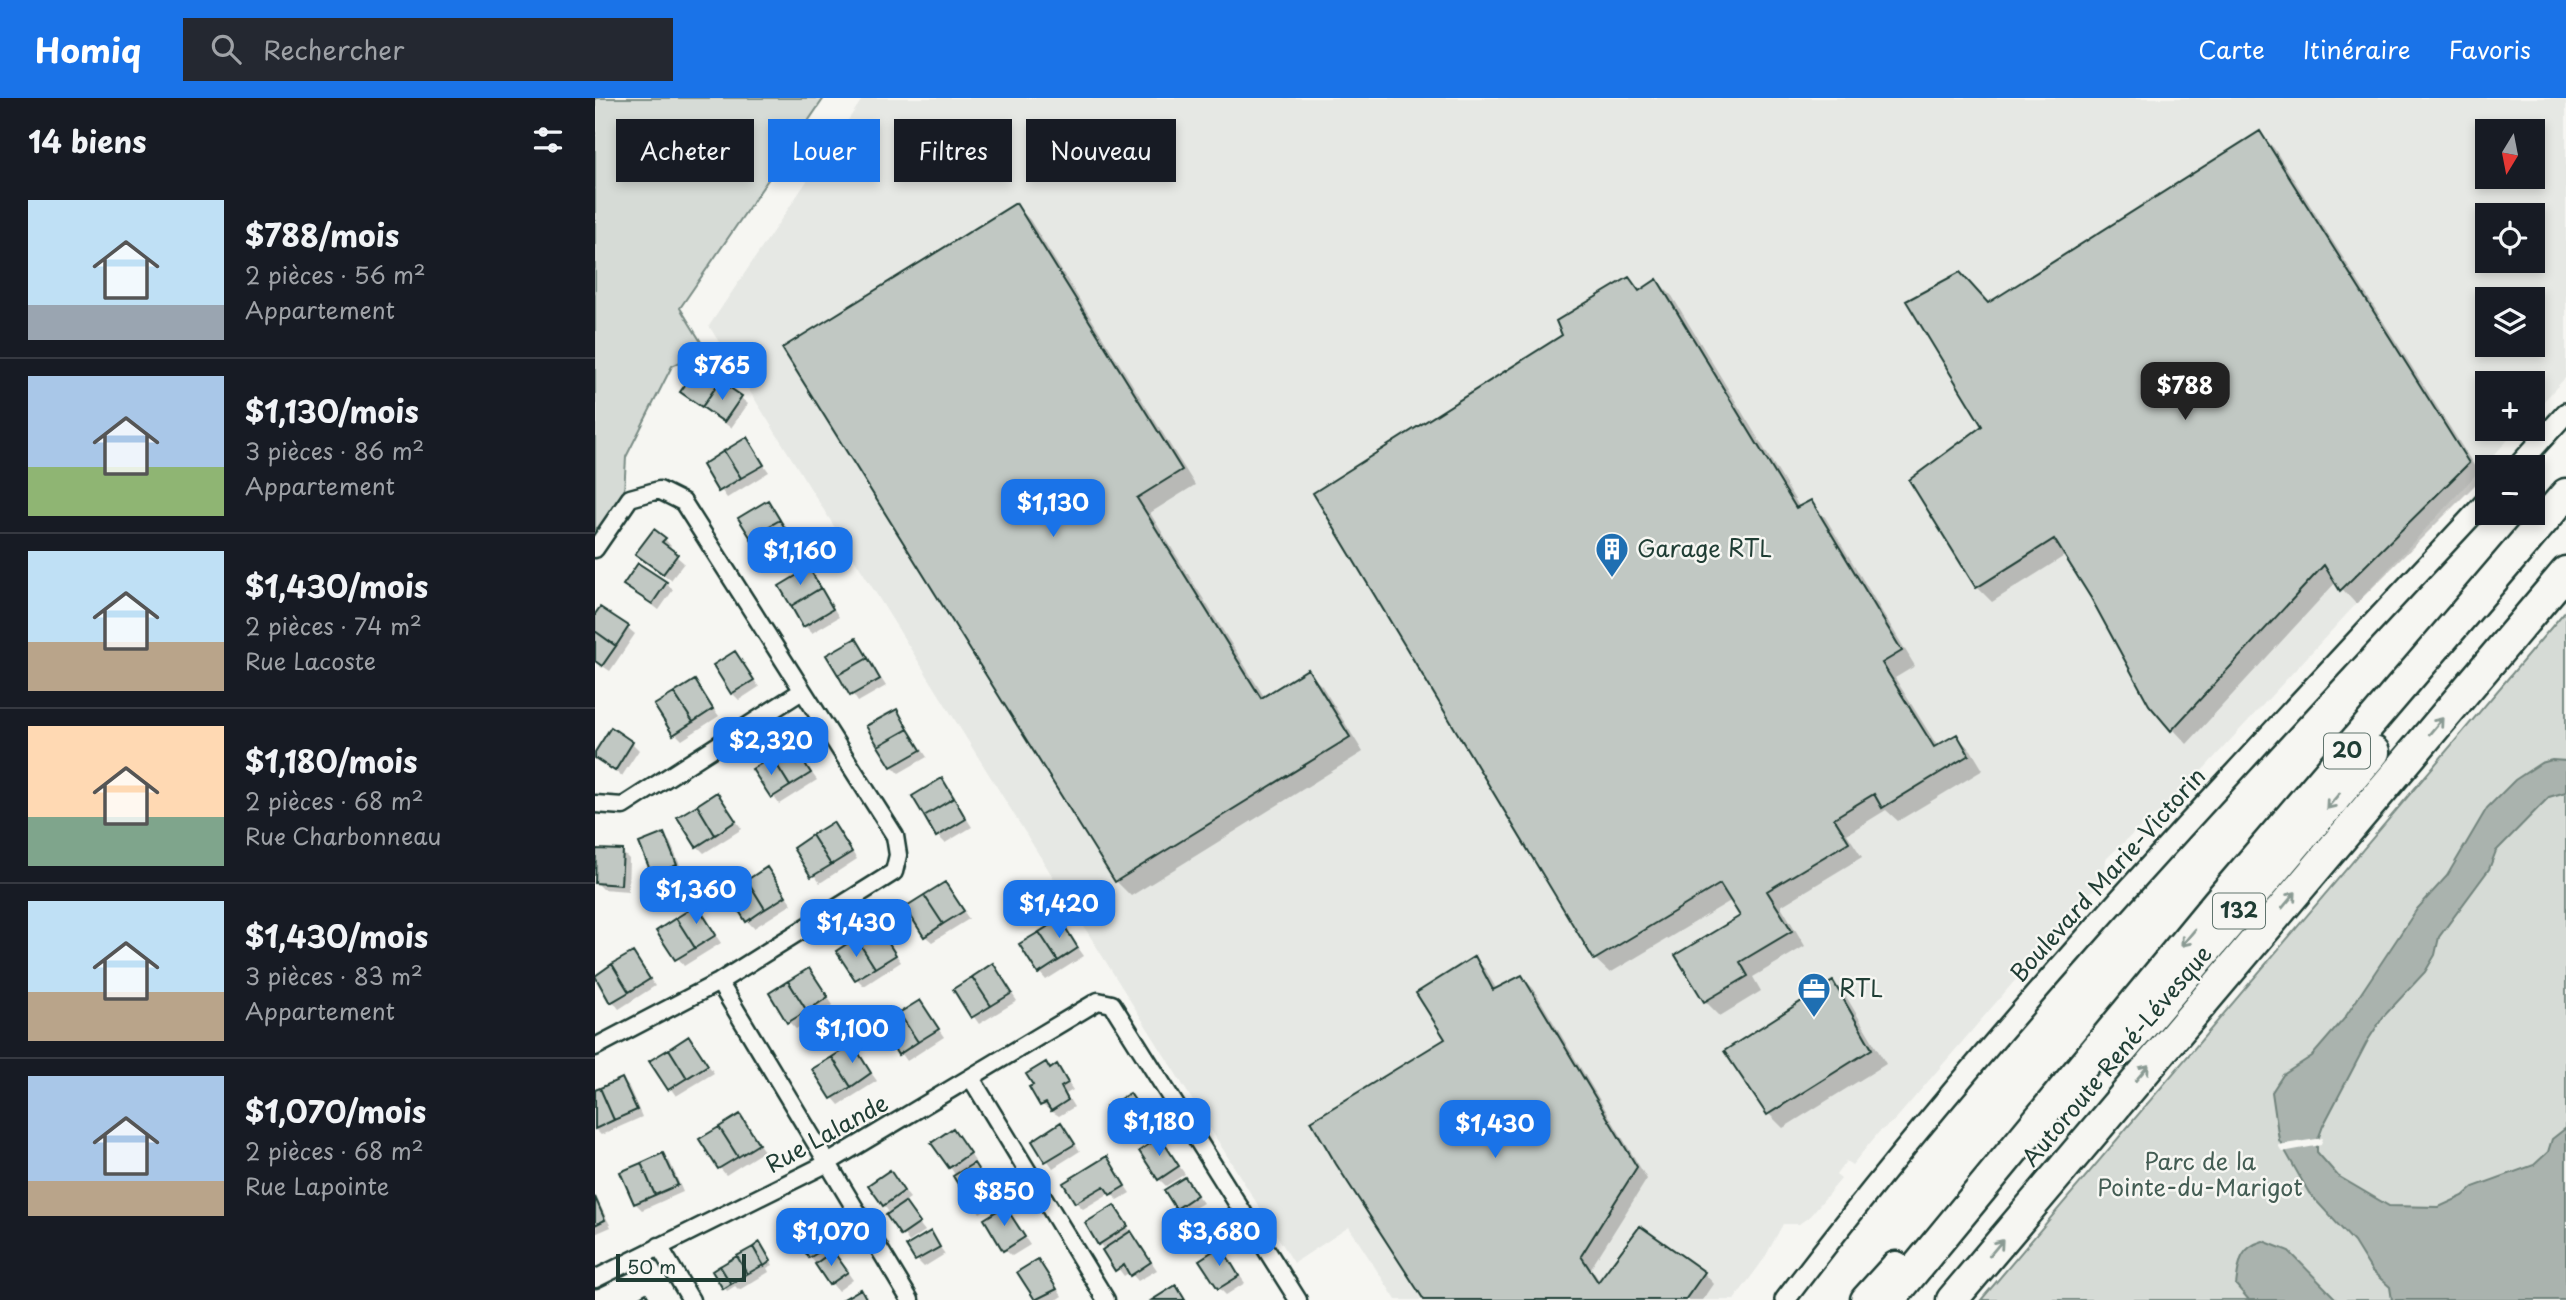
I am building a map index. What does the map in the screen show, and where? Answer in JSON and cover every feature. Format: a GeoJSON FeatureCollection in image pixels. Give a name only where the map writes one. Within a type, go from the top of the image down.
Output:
{"type":"FeatureCollection","features":[{"type":"Feature","properties":{"kind":"highway","name":"Autoroute René-Lévesque"},"geometry":{"type":"LineString","coordinates":[[2129,1010],[2566,494]]}},
{"type":"Feature","properties":{"kind":"highway","name":"Autoroute René-Lévesque"},"geometry":{"type":"LineString","coordinates":[[1913,1300],[2566,524]]}},
{"type":"Feature","properties":{"kind":"highway","name":"Autoroute René-Lévesque"},"geometry":{"type":"LineString","coordinates":[[1952,1300],[2566,572]]}},
{"type":"Feature","properties":{"kind":"highway"},"geometry":{"type":"LineString","coordinates":[[1865,1300],[2129,1010]]}},
{"type":"Feature","properties":{"kind":"highway"},"geometry":{"type":"LineString","coordinates":[[1890,1300],[2129,1010]]}},
{"type":"Feature","properties":{"kind":"street"},"geometry":{"type":"LineString","coordinates":[[2528,455],[2566,414]]}},
{"type":"Feature","properties":{"kind":"street"},"geometry":{"type":"LineString","coordinates":[[595,549],[629,498],[659,490],[683,502],[895,836],[898,855],[894,872],[719,982],[595,1046]]}},
{"type":"Feature","properties":{"kind":"street","name":"Boulevard Marie-Victorin"},"geometry":{"type":"LineString","coordinates":[[1784,1300],[1903,1149],[2058,966],[2475,513]]}},
{"type":"Feature","properties":{"kind":"street"},"geometry":{"type":"LineString","coordinates":[[595,804],[624,806],[801,691]]}},
{"type":"Feature","properties":{"kind":"street"},"geometry":{"type":"LineString","coordinates":[[719,982],[910,1300]]}},
{"type":"Feature","properties":{"kind":"street","name":"Rue Lalande"},"geometry":{"type":"LineString","coordinates":[[595,1279],[826,1164],[1098,1001],[1112,1004],[1298,1300]]}},
{"type":"Feature","properties":{"kind":"street"},"geometry":{"type":"LineString","coordinates":[[971,1078],[1107,1300]]}},
{"type":"Feature","properties":{"kind":"street"},"geometry":{"type":"LineString","coordinates":[[659,1246],[691,1300]]}},
{"type":"Feature","properties":{"kind":"shaded area"},"geometry":{"type":"Polygon","coordinates":[[[863,98],[2566,98],[2566,377],[2545,400],[2545,371],[2475,371],[2475,441],[2507,441],[2494,455],[2475,455],[2475,476],[2162,814],[2151,817],[2106,859],[2105,871],[2097,885],[1895,1120],[1879,1132],[1852,1165],[1846,1161],[1836,1175],[1841,1179],[1809,1217],[1799,1224],[1783,1224],[1764,1259],[1734,1300],[1396,1300],[1349,1227],[1294,1263],[709,326],[806,182],[880,182],[880,119],[849,119],[863,98]]]}},
{"type":"Feature","properties":{"kind":"shaded area"},"geometry":{"type":"Polygon","coordinates":[[[2552,760],[2566,761],[2566,792],[2549,797],[2496,851],[2489,869],[2439,937],[2435,955],[2425,972],[2383,1017],[2368,1040],[2323,1126],[2317,1142],[2317,1152],[2338,1176],[2389,1206],[2439,1207],[2463,1196],[2473,1187],[2534,1165],[2548,1152],[2552,1139],[2566,1128],[2566,1300],[2392,1300],[2390,1287],[2372,1271],[2354,1242],[2309,1193],[2279,1140],[2272,1092],[2283,1075],[2312,1056],[2344,1019],[2417,909],[2447,876],[2487,808],[2515,780],[2541,763],[2552,760]]]}},
{"type":"Feature","properties":{"kind":"shaded area"},"geometry":{"type":"Polygon","coordinates":[[[2263,1241],[2289,1251],[2337,1300],[2249,1300],[2236,1285],[2240,1263],[2249,1248],[2263,1241]]]}},
{"type":"Feature","properties":{"kind":"green space"},"geometry":{"type":"Polygon","coordinates":[[[595,98],[824,98],[810,119],[768,119],[768,180],[680,308],[706,350],[672,366],[626,457],[624,494],[595,533],[595,98]]]}},
{"type":"Feature","properties":{"kind":"green space","name":"Parc de la Pointe-du-Marigot"},"geometry":{"type":"Polygon","coordinates":[[[2566,610],[2566,1213],[2493,1300],[1981,1300],[2566,610]]]}},
{"type":"Feature","properties":{"kind":"pier"},"geometry":{"type":"Polygon","coordinates":[[[2323,1138],[2321,1145],[2282,1152],[2278,1145],[2323,1138]]]}},
{"type":"Feature","properties":{"kind":"building"},"geometry":{"type":"Polygon","coordinates":[[[2260,131],[2469,463],[2340,591],[2324,565],[2171,731],[2149,705],[2091,598],[2054,539],[1976,588],[1909,480],[1982,426],[1906,301],[1960,272],[1988,303],[2260,131]]]}},
{"type":"Feature","properties":{"kind":"building"},"geometry":{"type":"Polygon","coordinates":[[[1016,203],[1182,470],[1137,498],[1261,698],[1308,669],[1350,737],[1115,882],[782,348],[1016,203]]]}},
{"type":"Feature","properties":{"kind":"building","name":"Garage RTL"},"geometry":{"type":"Polygon","coordinates":[[[1629,277],[1639,291],[1657,279],[1796,508],[1811,500],[1902,651],[1882,663],[1934,747],[1957,734],[1969,755],[1882,808],[1874,794],[1834,818],[1849,842],[1767,891],[1792,931],[1740,962],[1748,976],[1704,1002],[1675,955],[1740,916],[1720,884],[1594,960],[1313,493],[1562,335],[1556,321],[1629,277]]]}},
{"type":"Feature","properties":{"kind":"building"},"geometry":{"type":"Polygon","coordinates":[[[699,366],[720,381],[702,407],[680,392],[699,366]]]}},
{"type":"Feature","properties":{"kind":"building"},"geometry":{"type":"Polygon","coordinates":[[[720,381],[742,396],[724,422],[702,407],[720,381]]]}},
{"type":"Feature","properties":{"kind":"building"},"geometry":{"type":"Polygon","coordinates":[[[747,437],[764,465],[741,478],[724,451],[747,437]]]}},
{"type":"Feature","properties":{"kind":"building"},"geometry":{"type":"Polygon","coordinates":[[[724,451],[741,478],[718,492],[702,465],[724,451]]]}},
{"type":"Feature","properties":{"kind":"building"},"geometry":{"type":"Polygon","coordinates":[[[768,500],[780,520],[750,537],[738,518],[768,500]]]}},
{"type":"Feature","properties":{"kind":"building"},"geometry":{"type":"Polygon","coordinates":[[[780,520],[793,541],[763,559],[750,537],[780,520]]]}},
{"type":"Feature","properties":{"kind":"building"},"geometry":{"type":"Polygon","coordinates":[[[654,529],[666,538],[662,542],[678,554],[663,574],[635,554],[654,529]]]}},
{"type":"Feature","properties":{"kind":"building"},"geometry":{"type":"Polygon","coordinates":[[[638,563],[667,582],[652,604],[623,585],[638,563]]]}},
{"type":"Feature","properties":{"kind":"building"},"geometry":{"type":"Polygon","coordinates":[[[809,568],[821,588],[791,606],[779,586],[809,568]]]}},
{"type":"Feature","properties":{"kind":"building"},"geometry":{"type":"Polygon","coordinates":[[[821,588],[833,609],[803,627],[791,606],[821,588]]]}},
{"type":"Feature","properties":{"kind":"building"},"geometry":{"type":"Polygon","coordinates":[[[600,607],[629,626],[616,646],[595,631],[595,614],[600,607]]]}},
{"type":"Feature","properties":{"kind":"building"},"geometry":{"type":"Polygon","coordinates":[[[595,631],[616,646],[602,666],[595,661],[595,631]]]}},
{"type":"Feature","properties":{"kind":"building"},"geometry":{"type":"Polygon","coordinates":[[[856,638],[868,658],[838,675],[826,655],[856,638]]]}},
{"type":"Feature","properties":{"kind":"building"},"geometry":{"type":"Polygon","coordinates":[[[735,651],[754,680],[731,694],[713,665],[735,651]]]}},
{"type":"Feature","properties":{"kind":"building"},"geometry":{"type":"Polygon","coordinates":[[[868,658],[880,679],[850,696],[838,675],[868,658]]]}},
{"type":"Feature","properties":{"kind":"building"},"geometry":{"type":"Polygon","coordinates":[[[695,680],[713,709],[693,722],[674,693],[695,680]]]}},
{"type":"Feature","properties":{"kind":"building"},"geometry":{"type":"Polygon","coordinates":[[[674,693],[693,722],[673,735],[654,705],[674,693]]]}},
{"type":"Feature","properties":{"kind":"building"},"geometry":{"type":"Polygon","coordinates":[[[897,709],[908,729],[878,746],[866,726],[897,709]]]}},
{"type":"Feature","properties":{"kind":"building"},"geometry":{"type":"Polygon","coordinates":[[[611,727],[633,742],[615,771],[595,758],[595,752],[611,727]]]}},
{"type":"Feature","properties":{"kind":"building"},"geometry":{"type":"Polygon","coordinates":[[[908,729],[921,750],[891,767],[878,746],[908,729]]]}},
{"type":"Feature","properties":{"kind":"building"},"geometry":{"type":"Polygon","coordinates":[[[792,743],[811,773],[790,786],[772,757],[792,743]]]}},
{"type":"Feature","properties":{"kind":"building"},"geometry":{"type":"Polygon","coordinates":[[[772,757],[790,786],[771,798],[752,769],[772,757]]]}},
{"type":"Feature","properties":{"kind":"building"},"geometry":{"type":"Polygon","coordinates":[[[942,778],[954,798],[924,816],[912,796],[942,778]]]}},
{"type":"Feature","properties":{"kind":"building"},"geometry":{"type":"Polygon","coordinates":[[[717,792],[736,821],[715,835],[697,805],[717,792]]]}},
{"type":"Feature","properties":{"kind":"building"},"geometry":{"type":"Polygon","coordinates":[[[954,798],[966,819],[936,837],[924,816],[954,798]]]}},
{"type":"Feature","properties":{"kind":"building"},"geometry":{"type":"Polygon","coordinates":[[[697,805],[715,835],[696,847],[677,817],[697,805]]]}},
{"type":"Feature","properties":{"kind":"building"},"geometry":{"type":"Polygon","coordinates":[[[833,822],[852,852],[831,865],[812,835],[833,822]]]}},
{"type":"Feature","properties":{"kind":"building"},"geometry":{"type":"Polygon","coordinates":[[[664,833],[677,865],[652,875],[639,843],[664,833]]]}},
{"type":"Feature","properties":{"kind":"building"},"geometry":{"type":"Polygon","coordinates":[[[812,835],[831,865],[811,877],[793,848],[812,835]]]}},
{"type":"Feature","properties":{"kind":"building"},"geometry":{"type":"Polygon","coordinates":[[[596,849],[623,850],[621,885],[595,883],[596,849]]]}},
{"type":"Feature","properties":{"kind":"building"},"geometry":{"type":"Polygon","coordinates":[[[767,867],[786,896],[765,909],[747,880],[767,867]]]}},
{"type":"Feature","properties":{"kind":"building"},"geometry":{"type":"Polygon","coordinates":[[[747,880],[765,909],[746,922],[727,892],[747,880]]]}},
{"type":"Feature","properties":{"kind":"building"},"geometry":{"type":"Polygon","coordinates":[[[945,882],[964,911],[943,924],[924,895],[945,882]]]}},
{"type":"Feature","properties":{"kind":"building"},"geometry":{"type":"Polygon","coordinates":[[[924,895],[943,924],[924,937],[905,907],[924,895]]]}},
{"type":"Feature","properties":{"kind":"building"},"geometry":{"type":"Polygon","coordinates":[[[697,905],[716,935],[695,948],[676,918],[697,905]]]}},
{"type":"Feature","properties":{"kind":"building"},"geometry":{"type":"Polygon","coordinates":[[[676,918],[695,948],[675,960],[656,931],[676,918]]]}},
{"type":"Feature","properties":{"kind":"building"},"geometry":{"type":"Polygon","coordinates":[[[1060,919],[1078,948],[1058,961],[1039,932],[1060,919]]]}},
{"type":"Feature","properties":{"kind":"building"},"geometry":{"type":"Polygon","coordinates":[[[877,925],[896,955],[875,968],[856,938],[877,925]]]}},
{"type":"Feature","properties":{"kind":"building"},"geometry":{"type":"Polygon","coordinates":[[[1039,932],[1058,961],[1038,974],[1019,944],[1039,932]]]}},
{"type":"Feature","properties":{"kind":"building"},"geometry":{"type":"Polygon","coordinates":[[[856,938],[875,968],[855,980],[836,951],[856,938]]]}},
{"type":"Feature","properties":{"kind":"building"},"geometry":{"type":"Polygon","coordinates":[[[633,952],[650,979],[629,992],[612,964],[633,952]]]}},
{"type":"Feature","properties":{"kind":"building"},"geometry":{"type":"Polygon","coordinates":[[[1475,956],[1493,990],[1522,975],[1637,1167],[1581,1256],[1598,1282],[1640,1226],[1705,1272],[1685,1300],[1424,1300],[1336,1164],[1311,1121],[1445,1039],[1416,993],[1475,956]]]}},
{"type":"Feature","properties":{"kind":"building"},"geometry":{"type":"Polygon","coordinates":[[[993,963],[1012,993],[991,1006],[972,977],[993,963]]]}},
{"type":"Feature","properties":{"kind":"building"},"geometry":{"type":"Polygon","coordinates":[[[612,964],[629,992],[610,1003],[595,976],[612,964]]]}},
{"type":"Feature","properties":{"kind":"building"},"geometry":{"type":"Polygon","coordinates":[[[809,968],[828,997],[807,1011],[788,981],[809,968]]]}},
{"type":"Feature","properties":{"kind":"building"},"geometry":{"type":"Polygon","coordinates":[[[972,977],[991,1006],[971,1018],[953,989],[972,977]]]}},
{"type":"Feature","properties":{"kind":"building"},"geometry":{"type":"Polygon","coordinates":[[[788,981],[807,1011],[787,1023],[769,993],[788,981]]]}},
{"type":"Feature","properties":{"kind":"building","name":"RTL"},"geometry":{"type":"Polygon","coordinates":[[[1833,981],[1872,1049],[1767,1115],[1724,1051],[1833,981]]]}},
{"type":"Feature","properties":{"kind":"building"},"geometry":{"type":"Polygon","coordinates":[[[920,1000],[939,1029],[918,1042],[899,1013],[920,1000]]]}},
{"type":"Feature","properties":{"kind":"building"},"geometry":{"type":"Polygon","coordinates":[[[899,1013],[918,1042],[898,1055],[880,1025],[899,1013]]]}},
{"type":"Feature","properties":{"kind":"building"},"geometry":{"type":"Polygon","coordinates":[[[689,1036],[708,1065],[687,1078],[669,1049],[689,1036]]]}},
{"type":"Feature","properties":{"kind":"building"},"geometry":{"type":"Polygon","coordinates":[[[853,1044],[871,1073],[851,1087],[832,1057],[853,1044]]]}},
{"type":"Feature","properties":{"kind":"building"},"geometry":{"type":"Polygon","coordinates":[[[669,1049],[687,1078],[668,1090],[649,1061],[669,1049]]]}},
{"type":"Feature","properties":{"kind":"building"},"geometry":{"type":"Polygon","coordinates":[[[832,1057],[851,1087],[831,1099],[812,1069],[832,1057]]]}},
{"type":"Feature","properties":{"kind":"building"},"geometry":{"type":"Polygon","coordinates":[[[1046,1062],[1050,1069],[1057,1064],[1068,1083],[1061,1087],[1068,1100],[1051,1111],[1046,1103],[1040,1106],[1029,1087],[1033,1085],[1026,1074],[1046,1062]]]}},
{"type":"Feature","properties":{"kind":"building"},"geometry":{"type":"Polygon","coordinates":[[[622,1078],[637,1110],[614,1120],[600,1088],[622,1078]]]}},
{"type":"Feature","properties":{"kind":"building"},"geometry":{"type":"Polygon","coordinates":[[[600,1088],[614,1120],[595,1129],[595,1090],[600,1088]]]}},
{"type":"Feature","properties":{"kind":"building"},"geometry":{"type":"Polygon","coordinates":[[[1130,1093],[1146,1117],[1121,1132],[1106,1107],[1130,1093]]]}},
{"type":"Feature","properties":{"kind":"building"},"geometry":{"type":"Polygon","coordinates":[[[740,1114],[759,1144],[738,1157],[719,1127],[740,1114]]]}},
{"type":"Feature","properties":{"kind":"building"},"geometry":{"type":"Polygon","coordinates":[[[1061,1122],[1075,1144],[1045,1162],[1032,1141],[1061,1122]]]}},
{"type":"Feature","properties":{"kind":"building"},"geometry":{"type":"Polygon","coordinates":[[[719,1127],[738,1157],[718,1169],[699,1139],[719,1127]]]}},
{"type":"Feature","properties":{"kind":"building"},"geometry":{"type":"Polygon","coordinates":[[[953,1128],[970,1153],[949,1168],[931,1143],[953,1128]]]}},
{"type":"Feature","properties":{"kind":"building"},"geometry":{"type":"Polygon","coordinates":[[[1160,1137],[1179,1166],[1158,1180],[1139,1151],[1160,1137]]]}},
{"type":"Feature","properties":{"kind":"building"},"geometry":{"type":"Polygon","coordinates":[[[663,1153],[678,1185],[655,1195],[641,1163],[663,1153]]]}},
{"type":"Feature","properties":{"kind":"building"},"geometry":{"type":"Polygon","coordinates":[[[1107,1156],[1125,1186],[1110,1195],[1104,1186],[1075,1203],[1063,1183],[1107,1156]]]}},
{"type":"Feature","properties":{"kind":"building"},"geometry":{"type":"Polygon","coordinates":[[[641,1163],[655,1195],[634,1204],[620,1172],[641,1163]]]}},
{"type":"Feature","properties":{"kind":"building"},"geometry":{"type":"Polygon","coordinates":[[[974,1163],[994,1194],[972,1207],[953,1176],[974,1163]]]}},
{"type":"Feature","properties":{"kind":"building"},"geometry":{"type":"Polygon","coordinates":[[[890,1170],[904,1191],[883,1206],[868,1185],[890,1170]]]}},
{"type":"Feature","properties":{"kind":"building"},"geometry":{"type":"Polygon","coordinates":[[[1185,1177],[1197,1195],[1176,1209],[1164,1190],[1185,1177]]]}},
{"type":"Feature","properties":{"kind":"building"},"geometry":{"type":"Polygon","coordinates":[[[595,1197],[605,1220],[595,1225],[595,1197]]]}},
{"type":"Feature","properties":{"kind":"building"},"geometry":{"type":"Polygon","coordinates":[[[905,1202],[920,1223],[901,1236],[886,1215],[905,1202]]]}},
{"type":"Feature","properties":{"kind":"building"},"geometry":{"type":"Polygon","coordinates":[[[1114,1205],[1128,1226],[1098,1245],[1085,1223],[1114,1205]]]}},
{"type":"Feature","properties":{"kind":"building"},"geometry":{"type":"Polygon","coordinates":[[[1005,1206],[1025,1237],[1003,1251],[984,1219],[1005,1206]]]}},
{"type":"Feature","properties":{"kind":"building"},"geometry":{"type":"Polygon","coordinates":[[[809,1214],[829,1246],[809,1258],[789,1227],[809,1214]]]}},
{"type":"Feature","properties":{"kind":"building"},"geometry":{"type":"Polygon","coordinates":[[[931,1231],[940,1247],[915,1261],[906,1246],[931,1231]]]}},
{"type":"Feature","properties":{"kind":"building"},"geometry":{"type":"Polygon","coordinates":[[[1131,1231],[1151,1262],[1130,1276],[1124,1265],[1115,1271],[1102,1250],[1131,1231]]]}},
{"type":"Feature","properties":{"kind":"building"},"geometry":{"type":"Polygon","coordinates":[[[760,1242],[771,1261],[764,1266],[753,1247],[760,1242]]]}},
{"type":"Feature","properties":{"kind":"building"},"geometry":{"type":"Polygon","coordinates":[[[1221,1246],[1239,1276],[1218,1289],[1199,1260],[1221,1246]]]}},
{"type":"Feature","properties":{"kind":"building"},"geometry":{"type":"Polygon","coordinates":[[[753,1247],[763,1265],[747,1274],[737,1256],[753,1247]]]}},
{"type":"Feature","properties":{"kind":"building"},"geometry":{"type":"Polygon","coordinates":[[[833,1251],[848,1272],[829,1285],[815,1264],[833,1251]]]}},
{"type":"Feature","properties":{"kind":"building"},"geometry":{"type":"Polygon","coordinates":[[[737,1256],[747,1274],[731,1284],[720,1266],[737,1256]]]}},
{"type":"Feature","properties":{"kind":"building"},"geometry":{"type":"Polygon","coordinates":[[[1038,1259],[1057,1289],[1035,1300],[1017,1272],[1038,1259]]]}},
{"type":"Feature","properties":{"kind":"building"},"geometry":{"type":"Polygon","coordinates":[[[720,1266],[731,1284],[723,1289],[712,1271],[720,1266]]]}},
{"type":"Feature","properties":{"kind":"building"},"geometry":{"type":"Polygon","coordinates":[[[1176,1285],[1185,1300],[1152,1300],[1176,1285]]]}},
{"type":"Feature","properties":{"kind":"building"},"geometry":{"type":"Polygon","coordinates":[[[861,1289],[867,1300],[842,1300],[861,1289]]]}},
{"type":"Feature","properties":{"kind":"building"},"geometry":{"type":"Polygon","coordinates":[[[646,1293],[650,1300],[641,1300],[639,1297],[646,1293]]]}},
{"type":"Feature","properties":{"kind":"place","name":"Garage RTL"},"geometry":{"type":"Point","coordinates":[1612,579]}},
{"type":"Feature","properties":{"kind":"place","name":"RTL"},"geometry":{"type":"Point","coordinates":[1814,1019]}}]}
